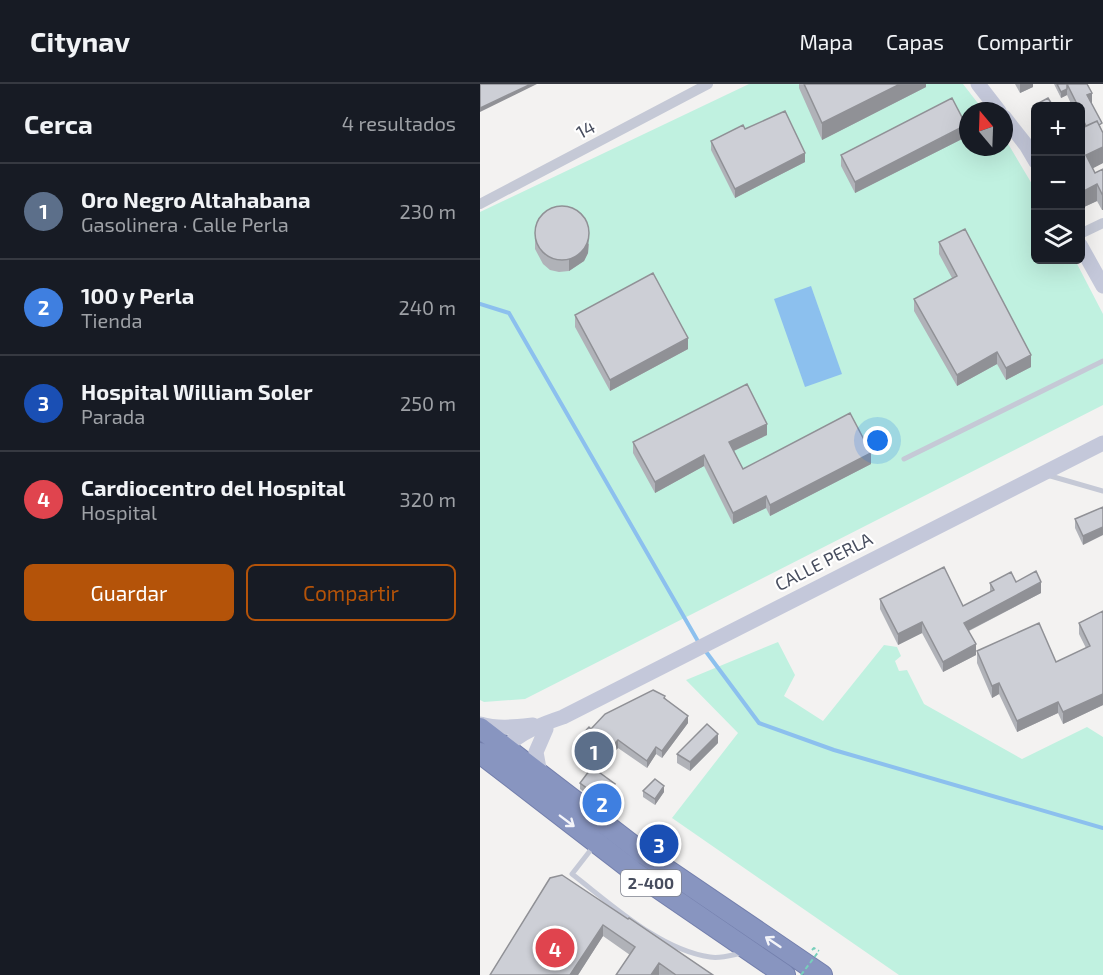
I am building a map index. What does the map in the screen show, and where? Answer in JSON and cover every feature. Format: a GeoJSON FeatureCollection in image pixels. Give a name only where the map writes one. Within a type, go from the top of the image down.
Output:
{"type":"FeatureCollection","features":[{"type":"Feature","properties":{"kind":"highway","name":"2-400"},"geometry":{"type":"LineString","coordinates":[[480,726],[505,748],[645,854],[822,975]]}},
{"type":"Feature","properties":{"kind":"highway"},"geometry":{"type":"LineString","coordinates":[[484,757],[505,748]]}},
{"type":"Feature","properties":{"kind":"highway","name":"2-400"},"geometry":{"type":"LineString","coordinates":[[484,757],[596,843],[752,952],[774,972]]}},
{"type":"Feature","properties":{"kind":"main road"},"geometry":{"type":"LineString","coordinates":[[978,84],[992,102]]}},
{"type":"Feature","properties":{"kind":"main road"},"geometry":{"type":"LineString","coordinates":[[1013,128],[1032,156]]}},
{"type":"Feature","properties":{"kind":"main road"},"geometry":{"type":"LineString","coordinates":[[1085,254],[1103,286]]}},
{"type":"Feature","properties":{"kind":"main road","name":"CALLE PERLA"},"geometry":{"type":"LineString","coordinates":[[505,748],[513,739],[564,717],[1103,443]]}},
{"type":"Feature","properties":{"kind":"main road"},"geometry":{"type":"LineString","coordinates":[[480,726],[494,728],[545,726],[536,752],[540,774]]}},
{"type":"Feature","properties":{"kind":"street","name":"14"},"geometry":{"type":"LineString","coordinates":[[480,204],[708,84]]}},
{"type":"Feature","properties":{"kind":"street"},"geometry":{"type":"LineString","coordinates":[[1085,232],[1103,223]]}},
{"type":"Feature","properties":{"kind":"lane"},"geometry":{"type":"LineString","coordinates":[[904,459],[1103,361]]}},
{"type":"Feature","properties":{"kind":"lane"},"geometry":{"type":"LineString","coordinates":[[1042,473],[1103,491]]}},
{"type":"Feature","properties":{"kind":"lane"},"geometry":{"type":"LineString","coordinates":[[596,843],[572,874],[638,924],[684,951],[713,958],[752,952]]}},
{"type":"Feature","properties":{"kind":"path"},"geometry":{"type":"LineString","coordinates":[[801,975],[819,951]]}},
{"type":"Feature","properties":{"kind":"green space"},"geometry":{"type":"Polygon","coordinates":[[[749,84],[963,84],[977,102],[959,102],[959,156],[1013,156],[1013,152],[1031,182],[1031,264],[1077,264],[1103,314],[1103,405],[525,699],[484,702],[480,700],[480,212],[749,84]]]}},
{"type":"Feature","properties":{"kind":"green space"},"geometry":{"type":"Polygon","coordinates":[[[778,642],[795,675],[784,696],[823,721],[884,645],[897,647],[901,656],[895,661],[899,671],[907,670],[924,704],[1022,759],[1087,727],[1103,737],[1103,975],[899,975],[672,818],[738,733],[686,680],[778,642]]]}},
{"type":"Feature","properties":{"kind":"water"},"geometry":{"type":"Polygon","coordinates":[[[811,286],[842,374],[805,387],[774,299],[811,286]]]}},
{"type":"Feature","properties":{"kind":"building"},"geometry":{"type":"Polygon","coordinates":[[[480,84],[531,84],[480,108],[480,84]]]}},
{"type":"Feature","properties":{"kind":"building"},"geometry":{"type":"Polygon","coordinates":[[[804,84],[900,84],[822,123],[804,84]]]}},
{"type":"Feature","properties":{"kind":"building"},"geometry":{"type":"Polygon","coordinates":[[[1057,84],[1067,84],[1067,89],[1061,92],[1057,84]]]}},
{"type":"Feature","properties":{"kind":"building"},"geometry":{"type":"Polygon","coordinates":[[[1067,84],[1087,84],[1092,93],[1087,95],[1102,123],[1099,125],[1097,121],[1086,126],[1085,102],[1076,102],[1067,84]]]}},
{"type":"Feature","properties":{"kind":"building"},"geometry":{"type":"Polygon","coordinates":[[[952,98],[959,112],[959,129],[855,182],[841,155],[952,98]]]}},
{"type":"Feature","properties":{"kind":"building"},"geometry":{"type":"Polygon","coordinates":[[[785,111],[805,153],[735,189],[711,141],[743,125],[745,129],[785,111]]]}},
{"type":"Feature","properties":{"kind":"building"},"geometry":{"type":"Polygon","coordinates":[[[1097,121],[1103,133],[1103,147],[1086,155],[1095,173],[1103,169],[1102,194],[1097,184],[1085,190],[1085,127],[1097,121]]]}},
{"type":"Feature","properties":{"kind":"building"},"geometry":{"type":"Polygon","coordinates":[[[562,206],[572,208],[581,214],[587,223],[589,233],[587,243],[581,252],[572,258],[562,260],[552,258],[543,252],[537,243],[535,233],[537,223],[543,214],[552,208],[562,206]]]}},
{"type":"Feature","properties":{"kind":"building"},"geometry":{"type":"Polygon","coordinates":[[[965,229],[1031,355],[1006,368],[997,352],[957,375],[914,299],[957,276],[939,242],[965,229]]]}},
{"type":"Feature","properties":{"kind":"building"},"geometry":{"type":"Polygon","coordinates":[[[653,273],[688,338],[610,380],[575,315],[653,273]]]}},
{"type":"Feature","properties":{"kind":"building"},"geometry":{"type":"Polygon","coordinates":[[[747,384],[767,424],[729,442],[743,469],[850,413],[871,453],[770,505],[766,496],[733,513],[704,455],[655,482],[633,442],[747,384]]]}},
{"type":"Feature","properties":{"kind":"building"},"geometry":{"type":"Polygon","coordinates":[[[1103,507],[1103,527],[1083,536],[1075,519],[1103,507]]]}},
{"type":"Feature","properties":{"kind":"building"},"geometry":{"type":"Polygon","coordinates":[[[944,567],[963,606],[994,590],[990,583],[1011,572],[1016,582],[1036,571],[1041,582],[964,623],[976,644],[943,662],[922,622],[898,634],[880,599],[944,567]]]}},
{"type":"Feature","properties":{"kind":"building"},"geometry":{"type":"Polygon","coordinates":[[[1103,611],[1103,694],[1063,712],[1058,702],[1017,721],[999,683],[992,686],[977,651],[1039,623],[1056,662],[1090,646],[1079,623],[1103,611]]]}},
{"type":"Feature","properties":{"kind":"building"},"geometry":{"type":"Polygon","coordinates":[[[653,690],[665,696],[664,698],[688,716],[662,751],[656,747],[647,761],[618,740],[600,759],[575,742],[605,714],[653,690]]]}},
{"type":"Feature","properties":{"kind":"building"},"geometry":{"type":"Polygon","coordinates":[[[707,724],[718,734],[690,762],[677,754],[707,724]]]}},
{"type":"Feature","properties":{"kind":"building"},"geometry":{"type":"Polygon","coordinates":[[[592,767],[615,784],[603,800],[580,783],[592,767]]]}},
{"type":"Feature","properties":{"kind":"building"},"geometry":{"type":"Polygon","coordinates":[[[655,779],[664,786],[655,799],[643,791],[655,779]]]}},
{"type":"Feature","properties":{"kind":"building"},"geometry":{"type":"Polygon","coordinates":[[[562,875],[713,975],[676,975],[659,963],[651,975],[616,975],[635,947],[603,925],[570,975],[490,975],[550,878],[562,875]]]}},
{"type":"Feature","properties":{"kind":"waterway"},"geometry":{"type":"LineString","coordinates":[[480,304],[509,313],[699,643]]}},
{"type":"Feature","properties":{"kind":"waterway"},"geometry":{"type":"LineString","coordinates":[[704,649],[759,723],[834,750],[1103,828]]}},
{"type":"Feature","properties":{"kind":"place","name":"Oro Negro Altahabana"},"geometry":{"type":"Point","coordinates":[594,751]}},
{"type":"Feature","properties":{"kind":"place","name":"100 y Perla"},"geometry":{"type":"Point","coordinates":[602,803]}},
{"type":"Feature","properties":{"kind":"place","name":"Hospital William Soler"},"geometry":{"type":"Point","coordinates":[659,844]}},
{"type":"Feature","properties":{"kind":"place","name":"Cardiocentro del Hospital"},"geometry":{"type":"Point","coordinates":[555,948]}}]}
